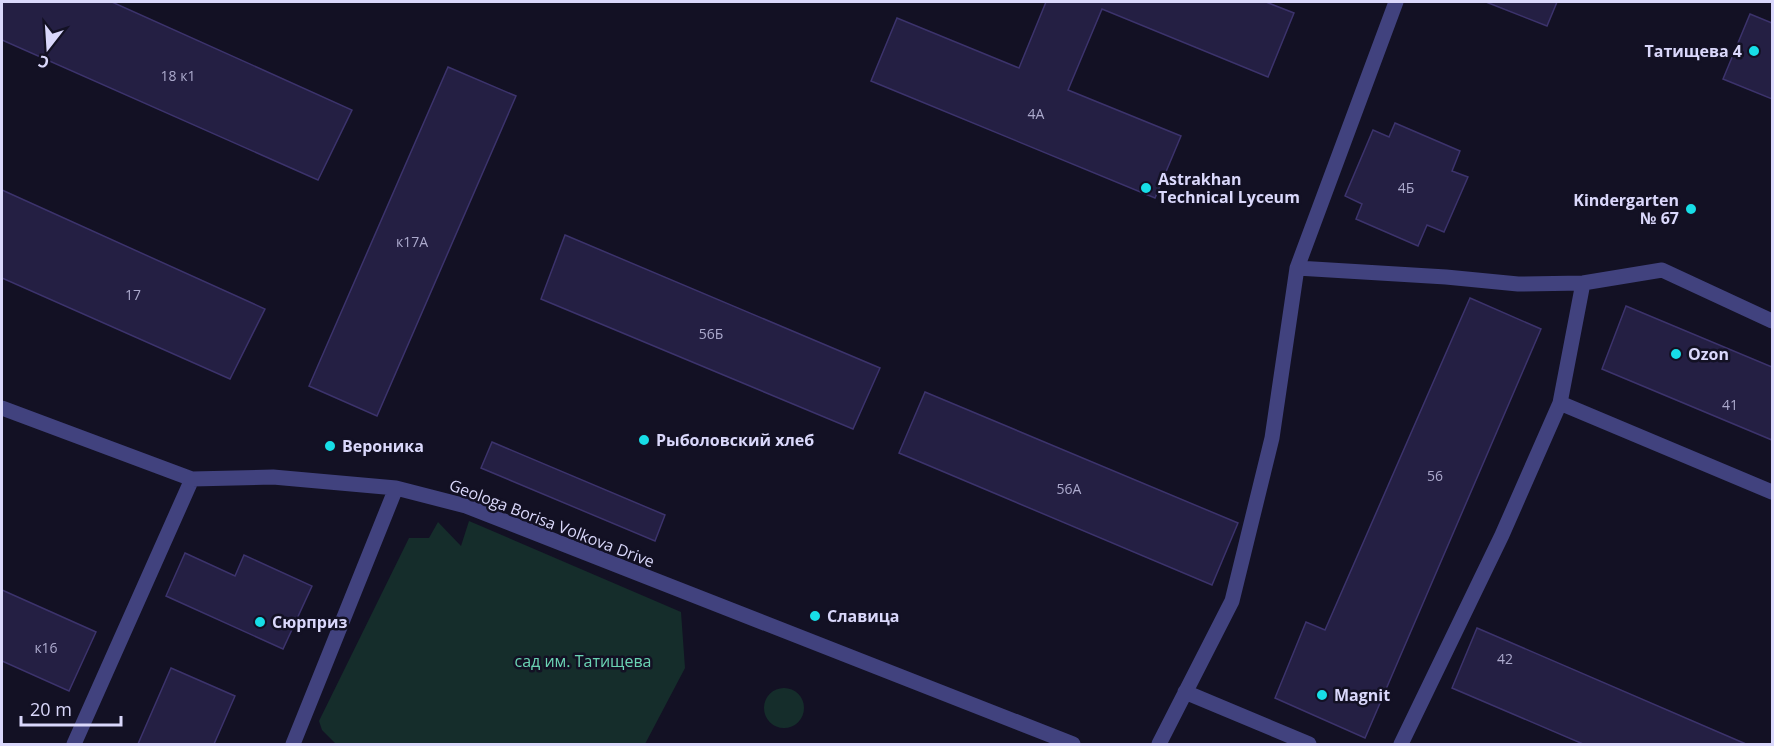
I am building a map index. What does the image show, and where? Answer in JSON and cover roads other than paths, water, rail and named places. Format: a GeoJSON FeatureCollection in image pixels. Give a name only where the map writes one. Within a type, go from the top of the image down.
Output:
{"type":"FeatureCollection","features":[{"type":"Feature","properties":{"kind":"street"},"geometry":{"type":"LineString","coordinates":[[1159,744],[1232,601],[1272,438],[1297,268],[1396,2]]}},
{"type":"Feature","properties":{"kind":"street"},"geometry":{"type":"LineString","coordinates":[[1297,268],[1518,284],[1583,283],[1662,270],[1773,321]]}},
{"type":"Feature","properties":{"kind":"street"},"geometry":{"type":"LineString","coordinates":[[1401,744],[1502,535],[1560,403],[1583,283]]}},
{"type":"Feature","properties":{"kind":"street"},"geometry":{"type":"LineString","coordinates":[[1560,403],[1773,492]]}},
{"type":"Feature","properties":{"kind":"street","name":"Geologa Borisa Volkova Drive"},"geometry":{"type":"LineString","coordinates":[[2,408],[192,478],[273,477],[396,488],[466,506],[1073,744]]}},
{"type":"Feature","properties":{"kind":"street"},"geometry":{"type":"LineString","coordinates":[[74,744],[192,478]]}},
{"type":"Feature","properties":{"kind":"street"},"geometry":{"type":"LineString","coordinates":[[293,744],[396,488]]}},
{"type":"Feature","properties":{"kind":"street"},"geometry":{"type":"LineString","coordinates":[[1185,692],[1309,744]]}},
{"type":"Feature","properties":{"kind":"place","name":"Татищева 4"},"geometry":{"type":"Point","coordinates":[1754,51]}},
{"type":"Feature","properties":{"kind":"place","name":"Astrakhan Technical Lyceum"},"geometry":{"type":"Point","coordinates":[1146,188]}},
{"type":"Feature","properties":{"kind":"place","name":"Kindergarten № 67"},"geometry":{"type":"Point","coordinates":[1691,209]}},
{"type":"Feature","properties":{"kind":"place","name":"Ozon"},"geometry":{"type":"Point","coordinates":[1676,354]}},
{"type":"Feature","properties":{"kind":"place","name":"Рыболовский хлеб"},"geometry":{"type":"Point","coordinates":[644,440]}},
{"type":"Feature","properties":{"kind":"place","name":"Вероника"},"geometry":{"type":"Point","coordinates":[330,446]}},
{"type":"Feature","properties":{"kind":"place","name":"Славица"},"geometry":{"type":"Point","coordinates":[815,616]}},
{"type":"Feature","properties":{"kind":"place","name":"Сюрприз"},"geometry":{"type":"Point","coordinates":[260,622]}},
{"type":"Feature","properties":{"kind":"place","name":"Magnit"},"geometry":{"type":"Point","coordinates":[1322,695]}},
{"type":"Feature","properties":{"kind":"park label","name":"сад им. Татищева"},"geometry":{"type":"Point","coordinates":[583,661]}}]}
